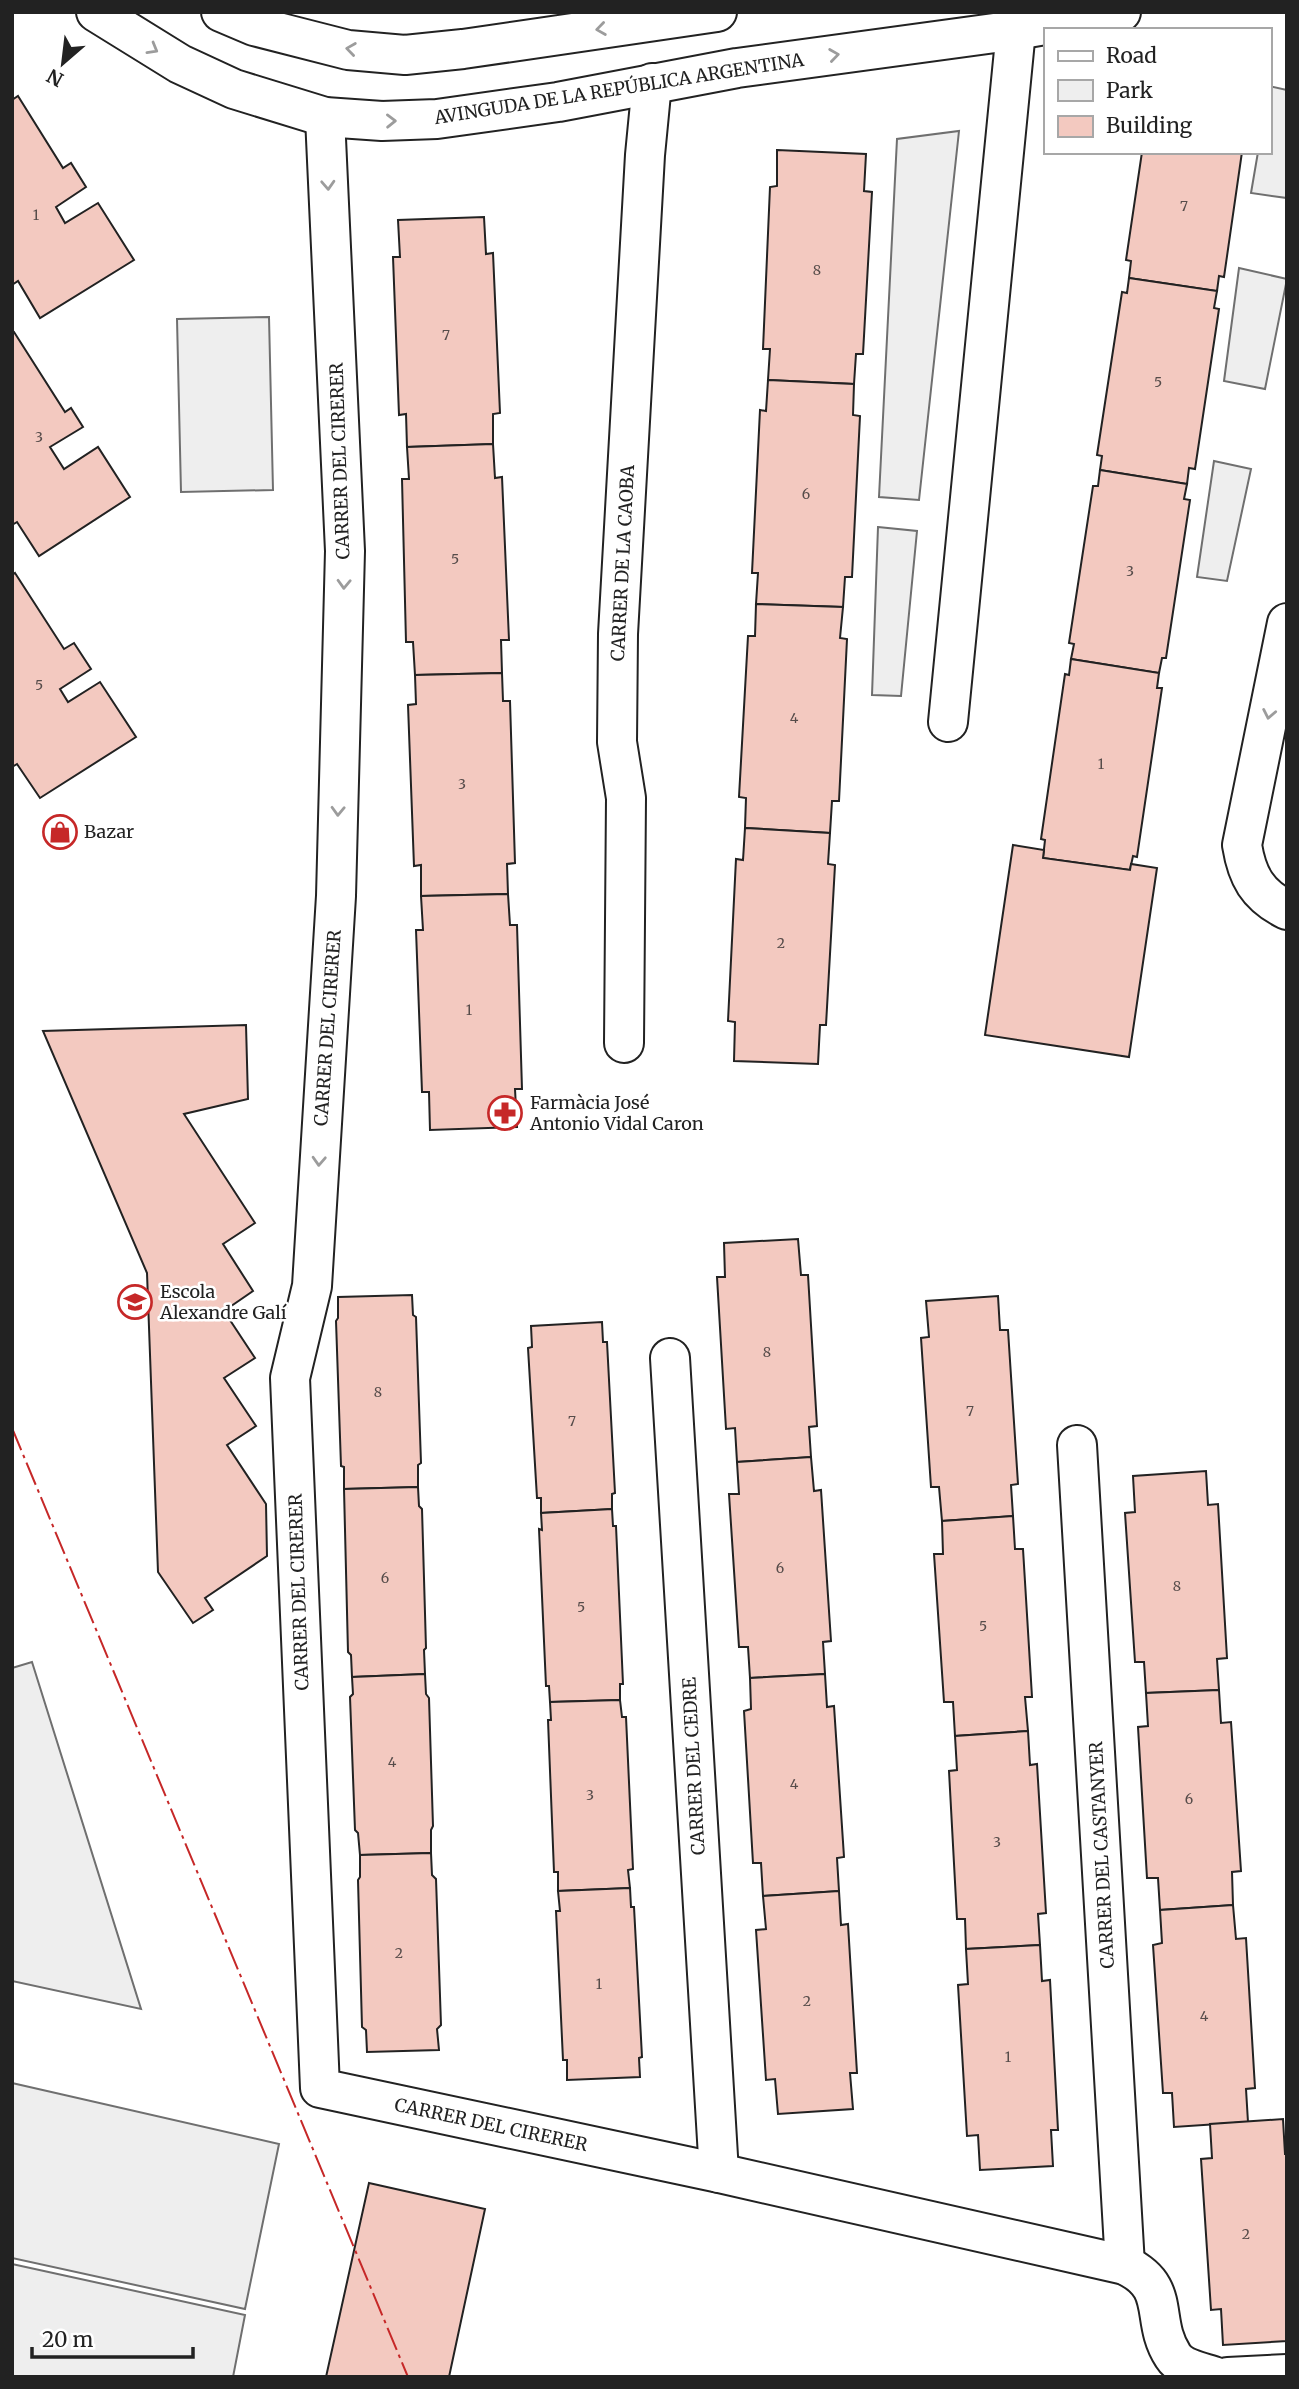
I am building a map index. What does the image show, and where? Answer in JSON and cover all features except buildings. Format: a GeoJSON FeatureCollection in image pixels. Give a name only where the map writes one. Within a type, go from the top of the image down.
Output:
{"type":"FeatureCollection","features":[{"type":"Feature","properties":{"kind":"street","name":"AVINGUDA DE LA REPÚBLICA ARGENTINA"},"geometry":{"type":"LineString","coordinates":[[96,12],[180,64],[224,84],[325,117],[382,121],[437,120],[558,102],[737,68],[1016,30],[1121,12]]}},
{"type":"Feature","properties":{"kind":"street"},"geometry":{"type":"LineString","coordinates":[[221,12],[254,26],[348,50],[405,55],[717,12]]}},
{"type":"Feature","properties":{"kind":"street"},"geometry":{"type":"LineString","coordinates":[[948,722],[1016,30]]}},
{"type":"Feature","properties":{"kind":"street","name":"CARRER DE LA CAOBA"},"geometry":{"type":"LineString","coordinates":[[624,1043],[626,798],[617,742],[618,634],[652,83]]}},
{"type":"Feature","properties":{"kind":"street","name":"CARRER DEL CIRERER"},"geometry":{"type":"LineString","coordinates":[[325,117],[345,551],[336,896],[312,1286],[290,1377],[320,2088],[719,2173],[1125,2265],[1142,2273],[1154,2289],[1161,2326],[1173,2357],[1187,2367],[1216,2377]]}},
{"type":"Feature","properties":{"kind":"street"},"geometry":{"type":"LineString","coordinates":[[1287,623],[1242,845],[1246,866],[1254,884],[1278,906],[1287,910]]}},
{"type":"Feature","properties":{"kind":"street","name":"CARRER DEL CEDRE"},"geometry":{"type":"LineString","coordinates":[[670,1358],[719,2173]]}},
{"type":"Feature","properties":{"kind":"street","name":"CARRER DEL CASTANYER"},"geometry":{"type":"LineString","coordinates":[[1077,1445],[1125,2265]]}},
{"type":"Feature","properties":{"kind":"street"},"geometry":{"type":"LineString","coordinates":[[1227,2377],[1287,2374]]}},
{"type":"Feature","properties":{"kind":"green space"},"geometry":{"type":"Polygon","coordinates":[[[1271,86],[1287,90],[1287,198],[1251,193],[1258,154],[1271,154],[1271,86]]]}},
{"type":"Feature","properties":{"kind":"green space"},"geometry":{"type":"Polygon","coordinates":[[[959,131],[919,500],[879,497],[897,139],[959,131]]]}},
{"type":"Feature","properties":{"kind":"green space"},"geometry":{"type":"Polygon","coordinates":[[[1239,268],[1287,279],[1265,389],[1224,381],[1239,268]]]}},
{"type":"Feature","properties":{"kind":"green space"},"geometry":{"type":"Polygon","coordinates":[[[269,317],[273,490],[181,492],[177,319],[269,317]]]}},
{"type":"Feature","properties":{"kind":"green space"},"geometry":{"type":"Polygon","coordinates":[[[1214,461],[1251,469],[1227,581],[1197,577],[1214,461]]]}},
{"type":"Feature","properties":{"kind":"green space"},"geometry":{"type":"Polygon","coordinates":[[[878,527],[917,531],[901,696],[872,695],[878,527]]]}},
{"type":"Feature","properties":{"kind":"green space"},"geometry":{"type":"Polygon","coordinates":[[[32,1662],[141,2009],[12,1981],[12,1668],[32,1662]]]}},
{"type":"Feature","properties":{"kind":"green space"},"geometry":{"type":"Polygon","coordinates":[[[12,2083],[279,2144],[245,2309],[12,2258],[12,2083]]]}},
{"type":"Feature","properties":{"kind":"green space"},"geometry":{"type":"Polygon","coordinates":[[[12,2264],[245,2315],[233,2377],[12,2377],[12,2264]]]}},
{"type":"Feature","properties":{"kind":"power"},"geometry":{"type":"LineString","coordinates":[[12,1428],[408,2377]]}},
{"type":"Feature","properties":{"kind":"place","name":"Bazar"},"geometry":{"type":"Point","coordinates":[60,832]}},
{"type":"Feature","properties":{"kind":"place","name":"Farmàcia José Antonio Vidal Caron"},"geometry":{"type":"Point","coordinates":[505,1113]}},
{"type":"Feature","properties":{"kind":"place","name":"Escola Alexandre Galí"},"geometry":{"type":"Point","coordinates":[135,1302]}}]}
